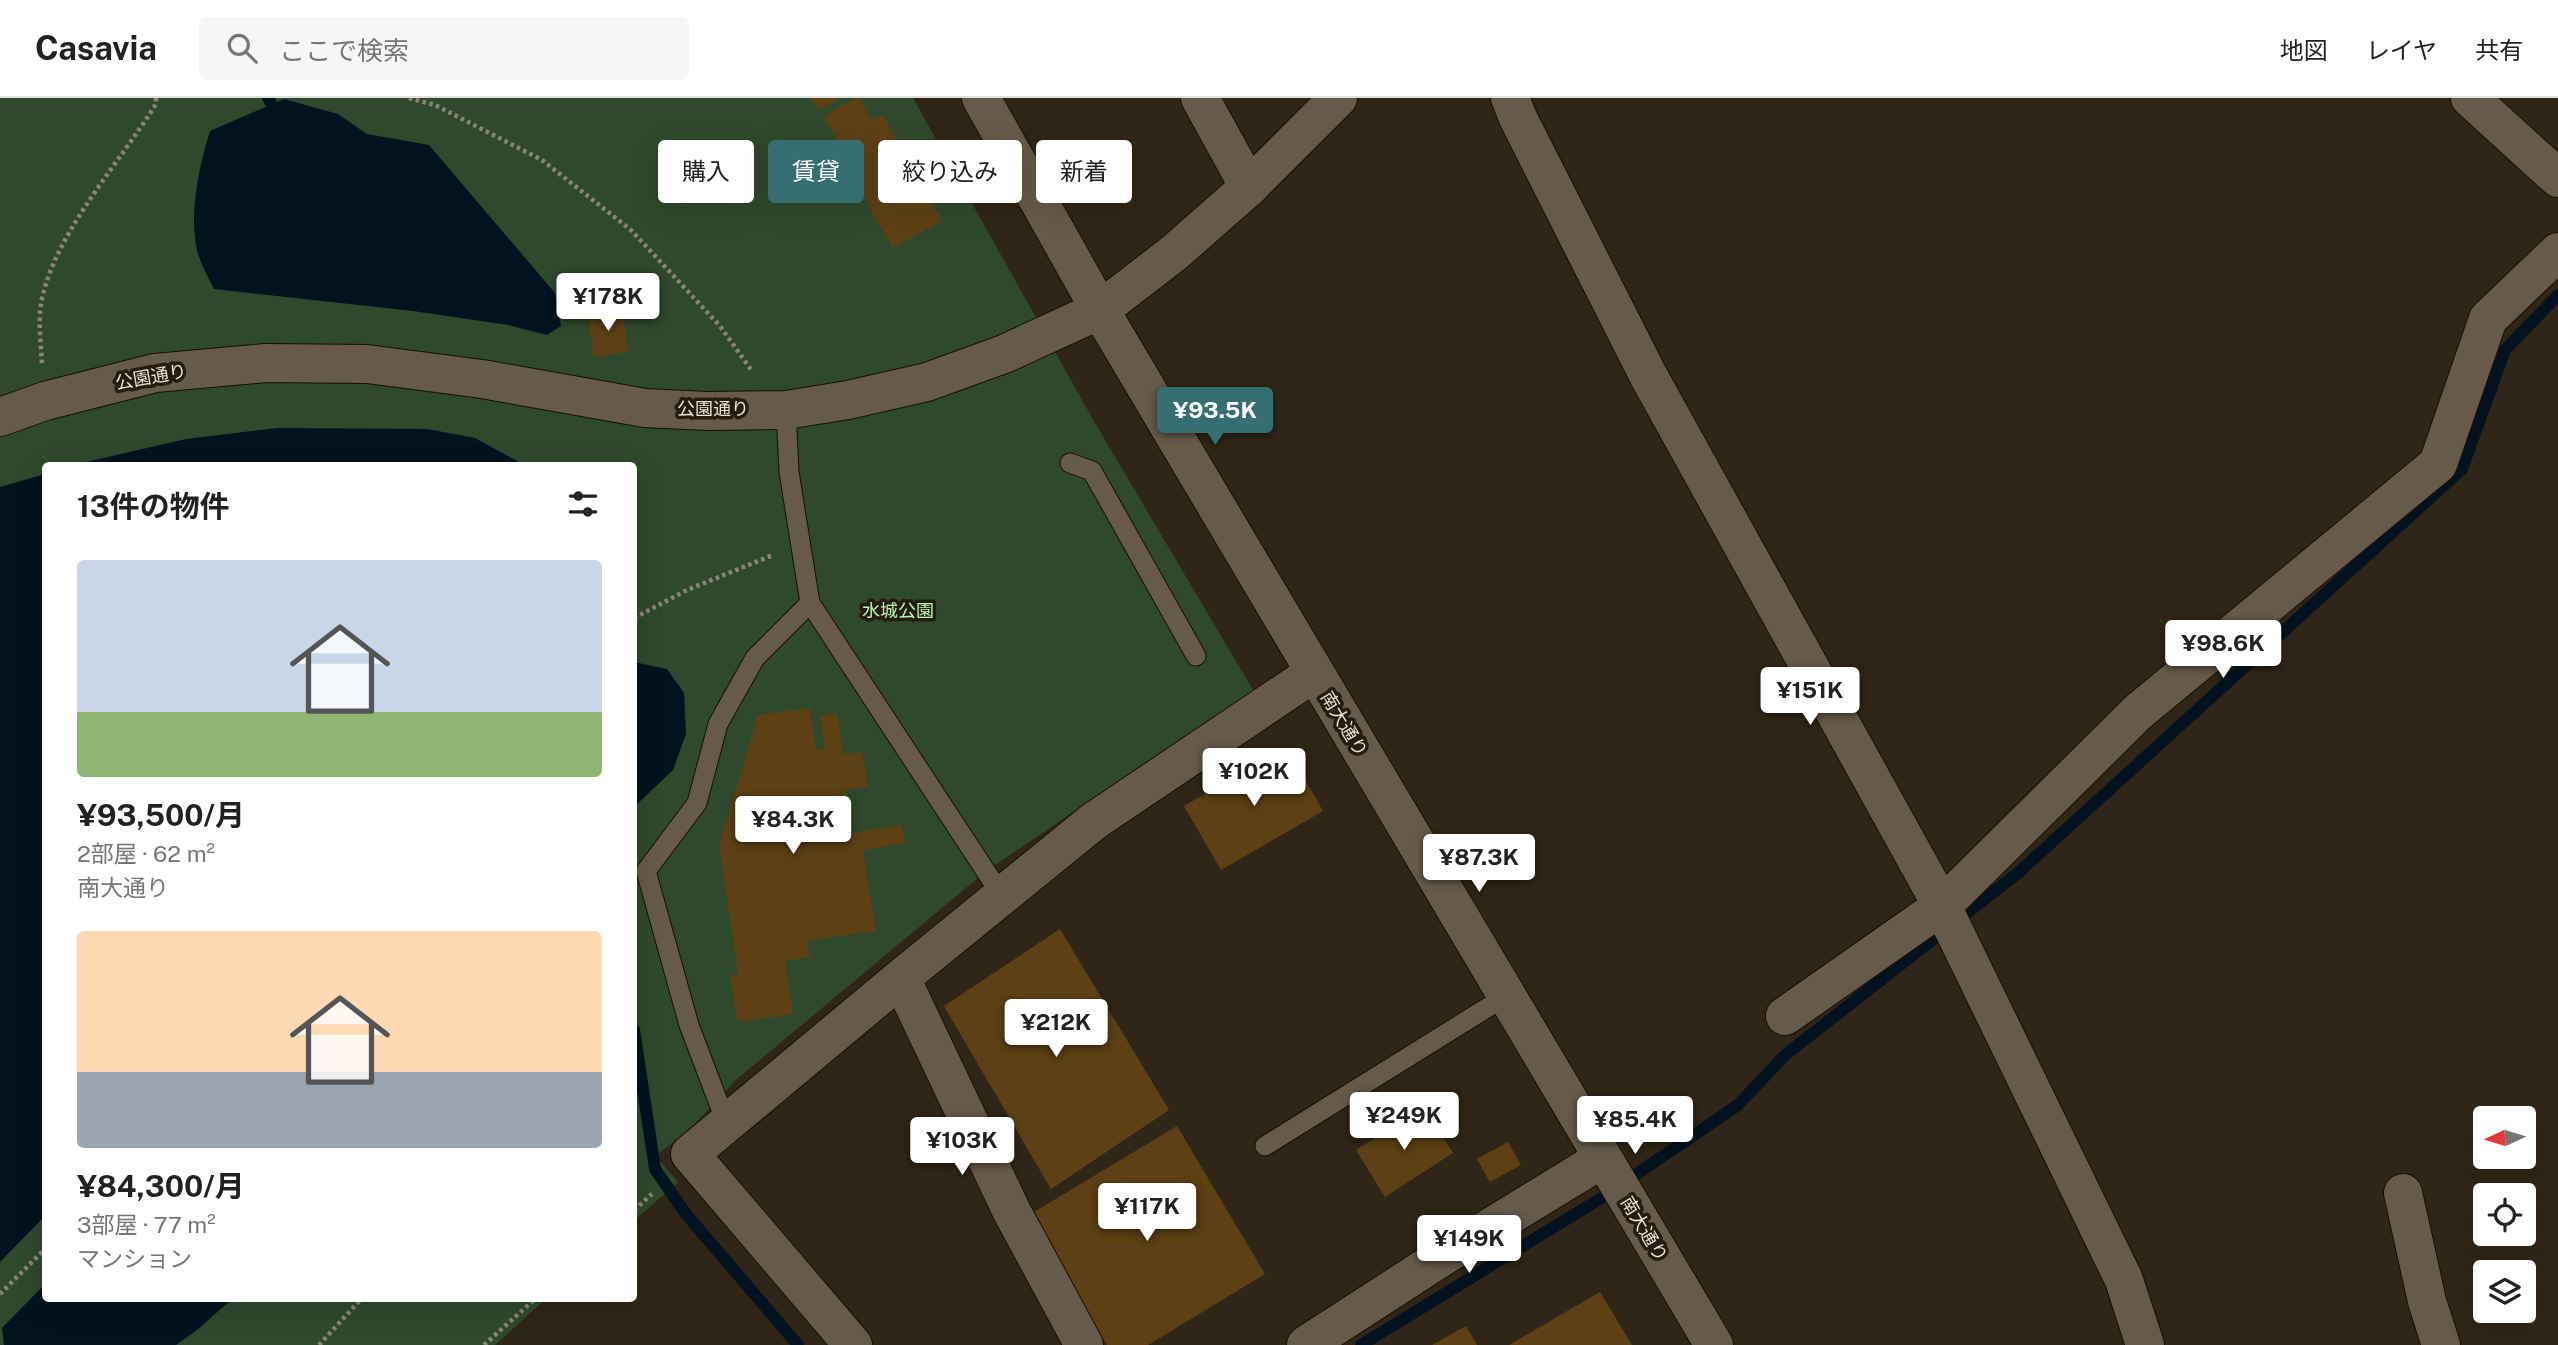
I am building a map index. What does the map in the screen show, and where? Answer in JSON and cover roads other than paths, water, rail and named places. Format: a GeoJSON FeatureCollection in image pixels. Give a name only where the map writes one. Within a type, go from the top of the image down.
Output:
{"type":"FeatureCollection","features":[{"type":"Feature","properties":{"kind":"street","name":"南大通り"},"geometry":{"type":"LineString","coordinates":[[981,98],[1100,310],[1714,1345]]}},
{"type":"Feature","properties":{"kind":"street"},"geometry":{"type":"LineString","coordinates":[[1200,98],[1249,187]]}},
{"type":"Feature","properties":{"kind":"street","name":"公園通り"},"geometry":{"type":"LineString","coordinates":[[0,418],[45,401],[155,373],[265,363],[367,364],[482,379],[645,408],[786,410],[848,400],[927,382],[1004,354],[1100,310],[1174,253],[1249,187],[1338,98]]}},
{"type":"Feature","properties":{"kind":"street"},"geometry":{"type":"LineString","coordinates":[[1510,98],[1648,375],[1942,906],[2124,1280],[2145,1345]]}},
{"type":"Feature","properties":{"kind":"street"},"geometry":{"type":"LineString","coordinates":[[2470,98],[2558,178]]}},
{"type":"Feature","properties":{"kind":"street"},"geometry":{"type":"LineString","coordinates":[[1785,1016],[1942,906],[2138,712],[2438,464],[2487,318],[2558,252]]}},
{"type":"Feature","properties":{"kind":"street"},"geometry":{"type":"LineString","coordinates":[[853,1345],[690,1154],[1094,821],[1314,673]]}},
{"type":"Feature","properties":{"kind":"street"},"geometry":{"type":"LineString","coordinates":[[901,978],[1012,1212],[1084,1345]]}},
{"type":"Feature","properties":{"kind":"street"},"geometry":{"type":"LineString","coordinates":[[1306,1345],[1442,1257],[1602,1159]]}},
{"type":"Feature","properties":{"kind":"street"},"geometry":{"type":"LineString","coordinates":[[2403,1193],[2427,1301],[2441,1345]]}},
{"type":"Feature","properties":{"kind":"lane"},"geometry":{"type":"LineString","coordinates":[[786,410],[789,472],[810,603],[1002,896]]}},
{"type":"Feature","properties":{"kind":"lane"},"geometry":{"type":"LineString","coordinates":[[1070,463],[1092,471],[1196,656]]}},
{"type":"Feature","properties":{"kind":"lane"},"geometry":{"type":"LineString","coordinates":[[727,1125],[689,1025],[646,871],[697,803],[718,724],[755,658],[810,603]]}},
{"type":"Feature","properties":{"kind":"lane"},"geometry":{"type":"LineString","coordinates":[[1265,1146],[1506,996]]}},
{"type":"Feature","properties":{"kind":"water"},"geometry":{"type":"Polygon","coordinates":[[[284,99],[338,114],[367,134],[429,145],[555,293],[561,326],[547,335],[508,325],[413,311],[214,289],[197,251],[194,225],[197,184],[210,131],[284,99]]]}},
{"type":"Feature","properties":{"kind":"water"},"geometry":{"type":"Polygon","coordinates":[[[277,428],[427,429],[475,438],[518,462],[86,462],[186,439],[277,428]]]}},
{"type":"Feature","properties":{"kind":"water"},"geometry":{"type":"Polygon","coordinates":[[[42,475],[42,1219],[0,1262],[0,487],[42,475]]]}},
{"type":"Feature","properties":{"kind":"water"},"geometry":{"type":"Polygon","coordinates":[[[637,663],[667,669],[684,693],[686,734],[673,770],[637,804],[637,663]]]}},
{"type":"Feature","properties":{"kind":"water"},"geometry":{"type":"Polygon","coordinates":[[[42,1287],[42,1302],[229,1302],[176,1345],[4,1345],[2,1328],[42,1287]]]}},
{"type":"Feature","properties":{"kind":"waterway"},"geometry":{"type":"LineString","coordinates":[[268,98],[271,103]]}},
{"type":"Feature","properties":{"kind":"waterway"},"geometry":{"type":"LineString","coordinates":[[1361,1345],[1603,1197],[1738,1105],[1785,1055],[2018,873],[2462,469],[2505,350],[2558,295]]}},
{"type":"Feature","properties":{"kind":"waterway"},"geometry":{"type":"LineString","coordinates":[[637,1050],[655,1169],[686,1214],[798,1345]]}},
{"type":"Feature","properties":{"kind":"park label","name":"水城公園"},"geometry":{"type":"Point","coordinates":[898,611]}}]}
